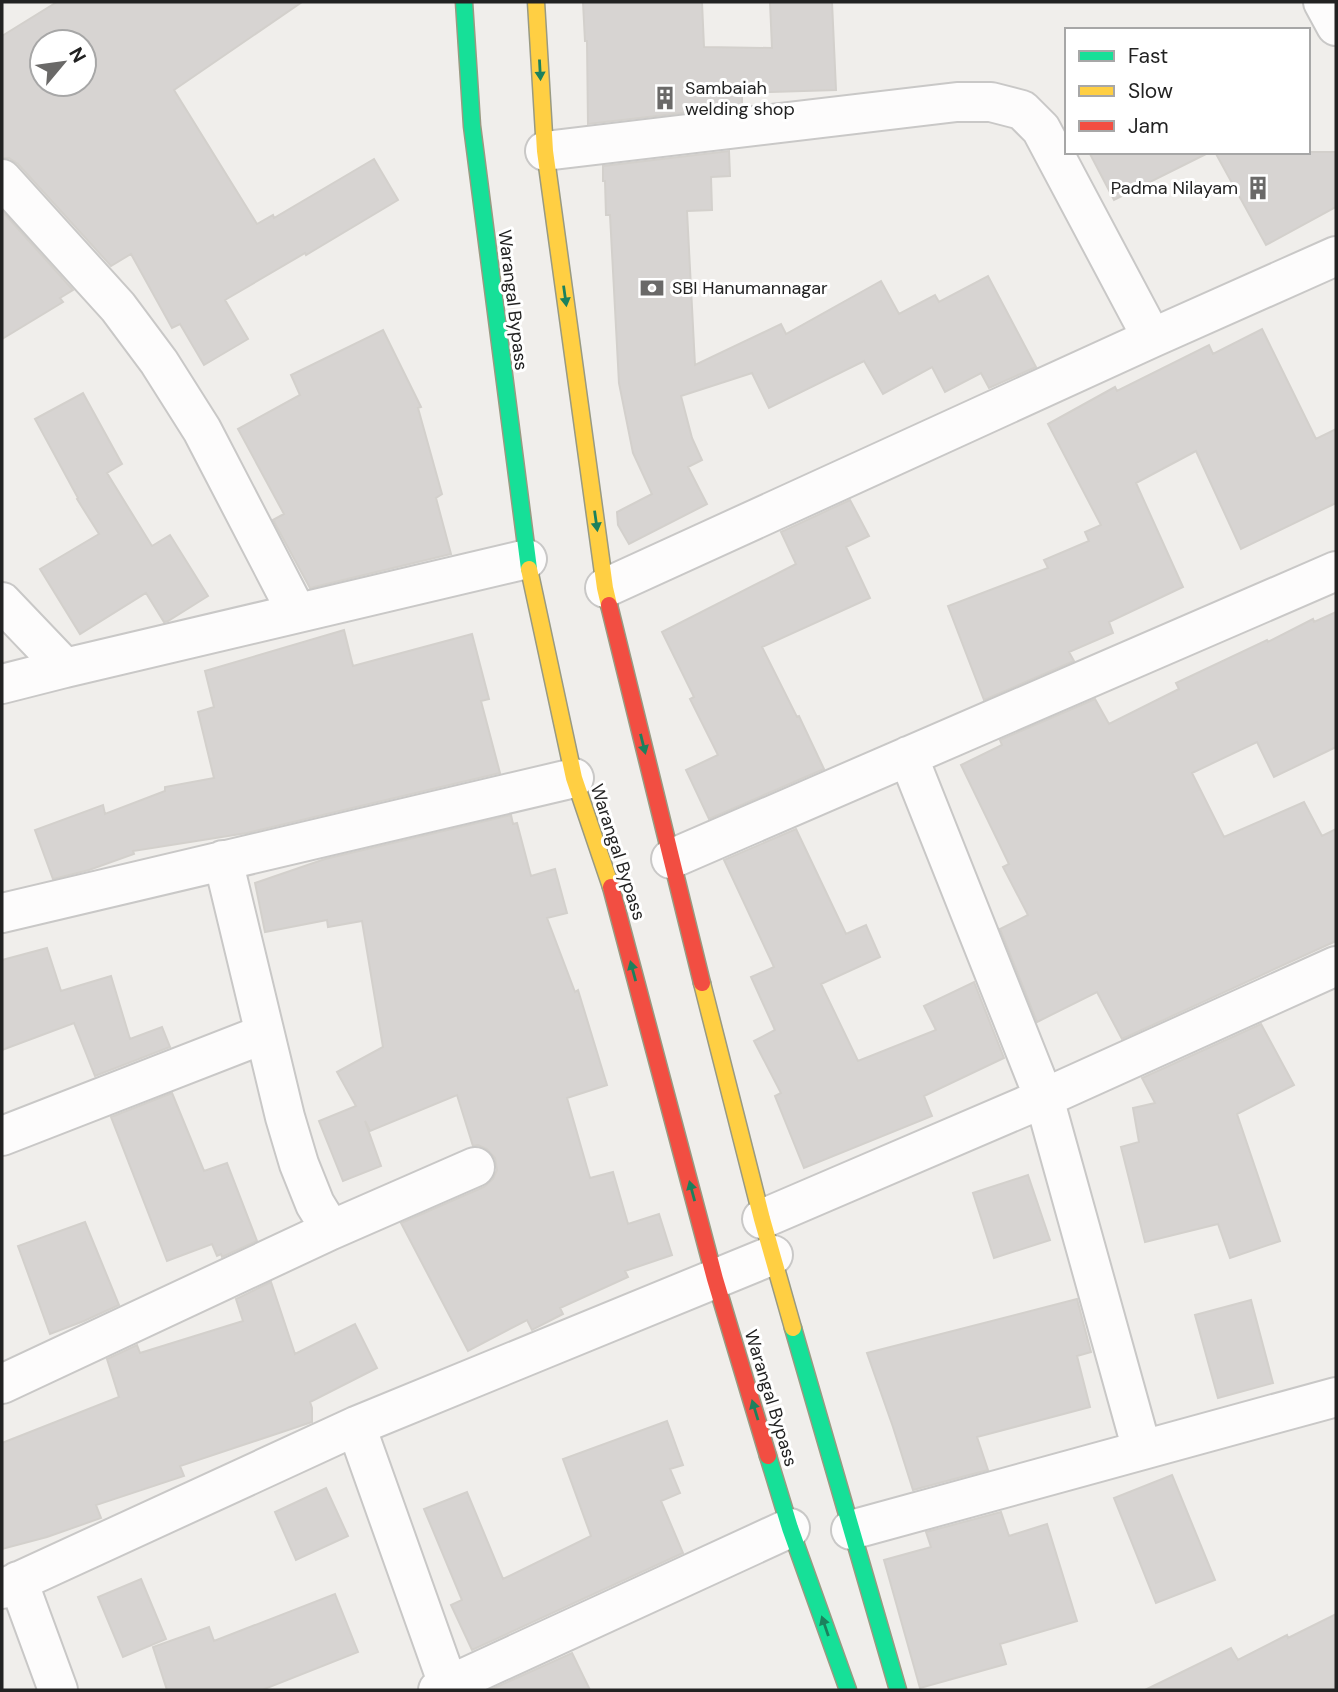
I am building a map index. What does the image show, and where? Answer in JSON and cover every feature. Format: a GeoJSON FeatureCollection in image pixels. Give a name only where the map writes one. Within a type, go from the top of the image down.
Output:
{"type":"FeatureCollection","features":[{"type":"Feature","properties":{"kind":"main road","name":"Warangal Bypass"},"geometry":{"type":"LineString","coordinates":[[464,2],[472,126],[527,559],[574,778],[611,886],[715,1279],[790,1528],[848,1690]]}},
{"type":"Feature","properties":{"kind":"main road"},"geometry":{"type":"LineString","coordinates":[[536,2],[545,151],[605,588],[762,1219],[898,1690]]}},
{"type":"Feature","properties":{"kind":"street"},"geometry":{"type":"LineString","coordinates":[[1323,2],[1336,26]]}},
{"type":"Feature","properties":{"kind":"street"},"geometry":{"type":"LineString","coordinates":[[545,151],[957,102],[991,102],[1022,110],[1041,129],[1152,338]]}},
{"type":"Feature","properties":{"kind":"street"},"geometry":{"type":"LineString","coordinates":[[2,179],[118,307],[159,362],[202,430],[297,614]]}},
{"type":"Feature","properties":{"kind":"street"},"geometry":{"type":"LineString","coordinates":[[605,588],[1336,256]]}},
{"type":"Feature","properties":{"kind":"street"},"geometry":{"type":"LineString","coordinates":[[2,684],[527,559]]}},
{"type":"Feature","properties":{"kind":"street"},"geometry":{"type":"LineString","coordinates":[[671,859],[1336,571]]}},
{"type":"Feature","properties":{"kind":"street"},"geometry":{"type":"LineString","coordinates":[[2,602],[65,668]]}},
{"type":"Feature","properties":{"kind":"street"},"geometry":{"type":"LineString","coordinates":[[908,756],[1044,1098],[1142,1450]]}},
{"type":"Feature","properties":{"kind":"street"},"geometry":{"type":"LineString","coordinates":[[2,913],[574,778]]}},
{"type":"Feature","properties":{"kind":"street"},"geometry":{"type":"LineString","coordinates":[[223,860],[264,1034],[299,1164],[315,1204],[331,1230]]}},
{"type":"Feature","properties":{"kind":"street"},"geometry":{"type":"LineString","coordinates":[[762,1219],[1044,1098],[1336,966]]}},
{"type":"Feature","properties":{"kind":"street"},"geometry":{"type":"LineString","coordinates":[[2,1136],[264,1034]]}},
{"type":"Feature","properties":{"kind":"street"},"geometry":{"type":"LineString","coordinates":[[2,1384],[331,1230],[475,1167]]}},
{"type":"Feature","properties":{"kind":"street"},"geometry":{"type":"LineString","coordinates":[[58,1690],[10,1585],[356,1426],[773,1255]]}},
{"type":"Feature","properties":{"kind":"street"},"geometry":{"type":"LineString","coordinates":[[851,1530],[1336,1397]]}},
{"type":"Feature","properties":{"kind":"street"},"geometry":{"type":"LineString","coordinates":[[356,1426],[445,1689],[790,1528]]}},
{"type":"Feature","properties":{"kind":"building"},"geometry":{"type":"Polygon","coordinates":[[[57,2],[302,2],[174,90],[257,224],[273,215],[274,218],[374,159],[398,200],[225,300],[248,339],[204,365],[180,324],[172,328],[131,254],[111,266],[18,164],[9,158],[2,158],[2,36],[57,2]]]}},
{"type":"Feature","properties":{"kind":"building"},"geometry":{"type":"Polygon","coordinates":[[[583,2],[702,2],[704,47],[772,48],[770,2],[832,2],[836,90],[742,93],[742,106],[588,124],[587,41],[583,2]]]}},
{"type":"Feature","properties":{"kind":"building"},"geometry":{"type":"Polygon","coordinates":[[[729,151],[730,176],[711,177],[712,210],[687,211],[695,365],[781,324],[786,334],[881,281],[899,314],[935,295],[939,302],[988,276],[1036,367],[989,388],[981,373],[945,392],[932,367],[883,394],[864,361],[769,408],[752,373],[681,396],[692,438],[702,460],[688,467],[707,504],[629,544],[618,525],[617,512],[652,494],[633,453],[619,383],[610,215],[606,215],[603,166],[729,151]]]}},
{"type":"Feature","properties":{"kind":"building"},"geometry":{"type":"Polygon","coordinates":[[[1336,152],[1336,207],[1266,245],[1216,154],[1336,152]]]}},
{"type":"Feature","properties":{"kind":"building"},"geometry":{"type":"Polygon","coordinates":[[[1090,154],[1206,154],[1114,200],[1090,154]]]}},
{"type":"Feature","properties":{"kind":"building"},"geometry":{"type":"Polygon","coordinates":[[[2,211],[73,290],[60,298],[63,302],[2,339],[2,211]]]}},
{"type":"Feature","properties":{"kind":"building"},"geometry":{"type":"Polygon","coordinates":[[[1262,329],[1316,439],[1336,429],[1336,503],[1241,549],[1196,451],[1136,483],[1183,587],[1109,622],[1113,633],[1069,652],[1074,661],[984,700],[948,606],[1048,568],[1044,560],[1089,541],[1085,532],[1101,525],[1048,424],[1115,387],[1117,391],[1209,345],[1213,354],[1262,329]]]}},
{"type":"Feature","properties":{"kind":"building"},"geometry":{"type":"Polygon","coordinates":[[[383,330],[421,407],[418,408],[442,494],[436,498],[451,554],[310,588],[273,520],[284,514],[238,429],[300,395],[291,375],[383,330]]]}},
{"type":"Feature","properties":{"kind":"building"},"geometry":{"type":"Polygon","coordinates":[[[83,393],[122,464],[107,473],[152,546],[170,535],[208,596],[168,621],[164,622],[146,593],[80,634],[40,569],[99,534],[77,499],[35,419],[83,393]]]}},
{"type":"Feature","properties":{"kind":"building"},"geometry":{"type":"Polygon","coordinates":[[[850,500],[869,536],[846,547],[870,598],[762,647],[824,769],[709,819],[686,770],[718,755],[690,699],[694,697],[662,632],[796,564],[781,532],[850,500]]]}},
{"type":"Feature","properties":{"kind":"building"},"geometry":{"type":"Polygon","coordinates":[[[1336,612],[1336,747],[1274,777],[1257,742],[1192,773],[1224,837],[1304,802],[1322,836],[1336,829],[1336,941],[1122,1039],[1097,992],[1037,1022],[1000,929],[1028,915],[1003,867],[1009,864],[961,765],[1002,745],[1000,740],[1095,699],[1109,724],[1179,689],[1176,683],[1313,619],[1314,622],[1336,612]]]}},
{"type":"Feature","properties":{"kind":"building"},"geometry":{"type":"Polygon","coordinates":[[[344,630],[353,666],[472,634],[489,699],[481,701],[500,773],[247,833],[133,851],[134,854],[89,870],[53,879],[35,830],[103,805],[105,814],[165,791],[165,787],[214,778],[198,712],[214,707],[205,671],[344,630]]]}},
{"type":"Feature","properties":{"kind":"building"},"geometry":{"type":"Polygon","coordinates":[[[511,815],[513,824],[517,823],[531,876],[555,869],[567,913],[547,918],[575,992],[578,990],[607,1085],[567,1098],[590,1178],[613,1172],[628,1224],[659,1214],[672,1255],[625,1271],[628,1277],[560,1308],[563,1314],[532,1330],[527,1320],[468,1351],[401,1223],[484,1187],[493,1179],[497,1170],[495,1158],[487,1149],[473,1146],[457,1095],[370,1131],[365,1121],[381,1166],[343,1181],[319,1121],[356,1106],[337,1072],[383,1047],[362,921],[328,927],[327,920],[265,932],[255,883],[325,859],[511,815]]]}},
{"type":"Feature","properties":{"kind":"building"},"geometry":{"type":"Polygon","coordinates":[[[796,829],[846,934],[866,925],[880,957],[821,984],[858,1061],[936,1030],[924,1006],[974,982],[1004,1058],[924,1096],[932,1116],[804,1168],[775,1096],[781,1093],[754,1041],[775,1030],[751,977],[774,967],[724,860],[796,829]]]}},
{"type":"Feature","properties":{"kind":"building"},"geometry":{"type":"Polygon","coordinates":[[[47,948],[61,991],[111,976],[130,1039],[162,1027],[170,1047],[95,1076],[74,1023],[2,1050],[2,960],[47,948]]]}},
{"type":"Feature","properties":{"kind":"building"},"geometry":{"type":"Polygon","coordinates":[[[1261,1024],[1294,1085],[1237,1114],[1280,1241],[1230,1258],[1218,1224],[1145,1242],[1121,1147],[1139,1142],[1133,1108],[1155,1103],[1142,1078],[1261,1024]]]}},
{"type":"Feature","properties":{"kind":"building"},"geometry":{"type":"Polygon","coordinates":[[[172,1093],[204,1171],[227,1163],[257,1241],[222,1257],[221,1254],[217,1256],[212,1244],[167,1261],[111,1117],[172,1093]]]}},
{"type":"Feature","properties":{"kind":"building"},"geometry":{"type":"Polygon","coordinates":[[[1028,1175],[1050,1240],[994,1258],[973,1193],[1028,1175]]]}},
{"type":"Feature","properties":{"kind":"building"},"geometry":{"type":"Polygon","coordinates":[[[85,1222],[119,1305],[50,1334],[18,1246],[85,1222]]]}},
{"type":"Feature","properties":{"kind":"building"},"geometry":{"type":"Polygon","coordinates":[[[271,1282],[295,1354],[355,1324],[377,1368],[310,1402],[312,1422],[180,1466],[184,1476],[96,1505],[101,1518],[2,1549],[2,1443],[119,1397],[107,1359],[137,1345],[140,1353],[243,1321],[236,1299],[271,1282]]]}},
{"type":"Feature","properties":{"kind":"building"},"geometry":{"type":"Polygon","coordinates":[[[1077,1299],[1091,1352],[1077,1356],[1090,1407],[977,1437],[988,1470],[913,1490],[867,1353],[1077,1299]]]}},
{"type":"Feature","properties":{"kind":"building"},"geometry":{"type":"Polygon","coordinates":[[[1251,1300],[1273,1383],[1218,1398],[1195,1315],[1251,1300]]]}},
{"type":"Feature","properties":{"kind":"building"},"geometry":{"type":"Polygon","coordinates":[[[667,1421],[683,1465],[670,1469],[680,1493],[661,1501],[683,1553],[472,1650],[451,1605],[462,1600],[424,1509],[467,1492],[503,1579],[591,1536],[563,1459],[667,1421]]]}},
{"type":"Feature","properties":{"kind":"building"},"geometry":{"type":"Polygon","coordinates":[[[1172,1475],[1215,1580],[1156,1603],[1114,1498],[1172,1475]]]}},
{"type":"Feature","properties":{"kind":"building"},"geometry":{"type":"Polygon","coordinates":[[[326,1488],[348,1536],[296,1560],[275,1512],[326,1488]]]}},
{"type":"Feature","properties":{"kind":"building"},"geometry":{"type":"Polygon","coordinates":[[[1001,1512],[1009,1536],[1047,1524],[1077,1621],[1000,1644],[1006,1664],[920,1688],[884,1560],[931,1547],[926,1532],[1001,1512]]]}},
{"type":"Feature","properties":{"kind":"building"},"geometry":{"type":"Polygon","coordinates":[[[141,1579],[166,1639],[123,1657],[98,1597],[141,1579]]]}},
{"type":"Feature","properties":{"kind":"building"},"geometry":{"type":"Polygon","coordinates":[[[335,1594],[358,1652],[262,1690],[167,1690],[153,1647],[209,1627],[214,1641],[335,1594]]]}},
{"type":"Feature","properties":{"kind":"building"},"geometry":{"type":"Polygon","coordinates":[[[1336,1614],[1336,1690],[1145,1690],[1231,1648],[1238,1660],[1336,1614]]]}},
{"type":"Feature","properties":{"kind":"building"},"geometry":{"type":"Polygon","coordinates":[[[572,1653],[590,1690],[490,1690],[572,1653]]]}},
{"type":"Feature","properties":{"kind":"traffic: fast"},"geometry":{"type":"LineString","coordinates":[[464,2],[472,126],[529,569]]}},
{"type":"Feature","properties":{"kind":"traffic: fast"},"geometry":{"type":"LineString","coordinates":[[793,1328],[898,1690]]}},
{"type":"Feature","properties":{"kind":"traffic: fast"},"geometry":{"type":"LineString","coordinates":[[768,1456],[790,1528],[848,1690]]}},
{"type":"Feature","properties":{"kind":"traffic: slow"},"geometry":{"type":"LineString","coordinates":[[536,2],[545,151],[609,605]]}},
{"type":"Feature","properties":{"kind":"traffic: slow"},"geometry":{"type":"LineString","coordinates":[[529,569],[574,778],[611,887]]}},
{"type":"Feature","properties":{"kind":"traffic: slow"},"geometry":{"type":"LineString","coordinates":[[702,983],[762,1219],[793,1328]]}},
{"type":"Feature","properties":{"kind":"traffic: jam"},"geometry":{"type":"LineString","coordinates":[[609,605],[702,983]]}},
{"type":"Feature","properties":{"kind":"traffic: jam"},"geometry":{"type":"LineString","coordinates":[[611,887],[715,1279],[768,1456]]}},
{"type":"Feature","properties":{"kind":"place","name":"Sambaiah welding shop"},"geometry":{"type":"Point","coordinates":[665,98]}},
{"type":"Feature","properties":{"kind":"place","name":"Padma Nilayam"},"geometry":{"type":"Point","coordinates":[1258,188]}},
{"type":"Feature","properties":{"kind":"place","name":"SBI Hanumannagar"},"geometry":{"type":"Point","coordinates":[652,288]}}]}
